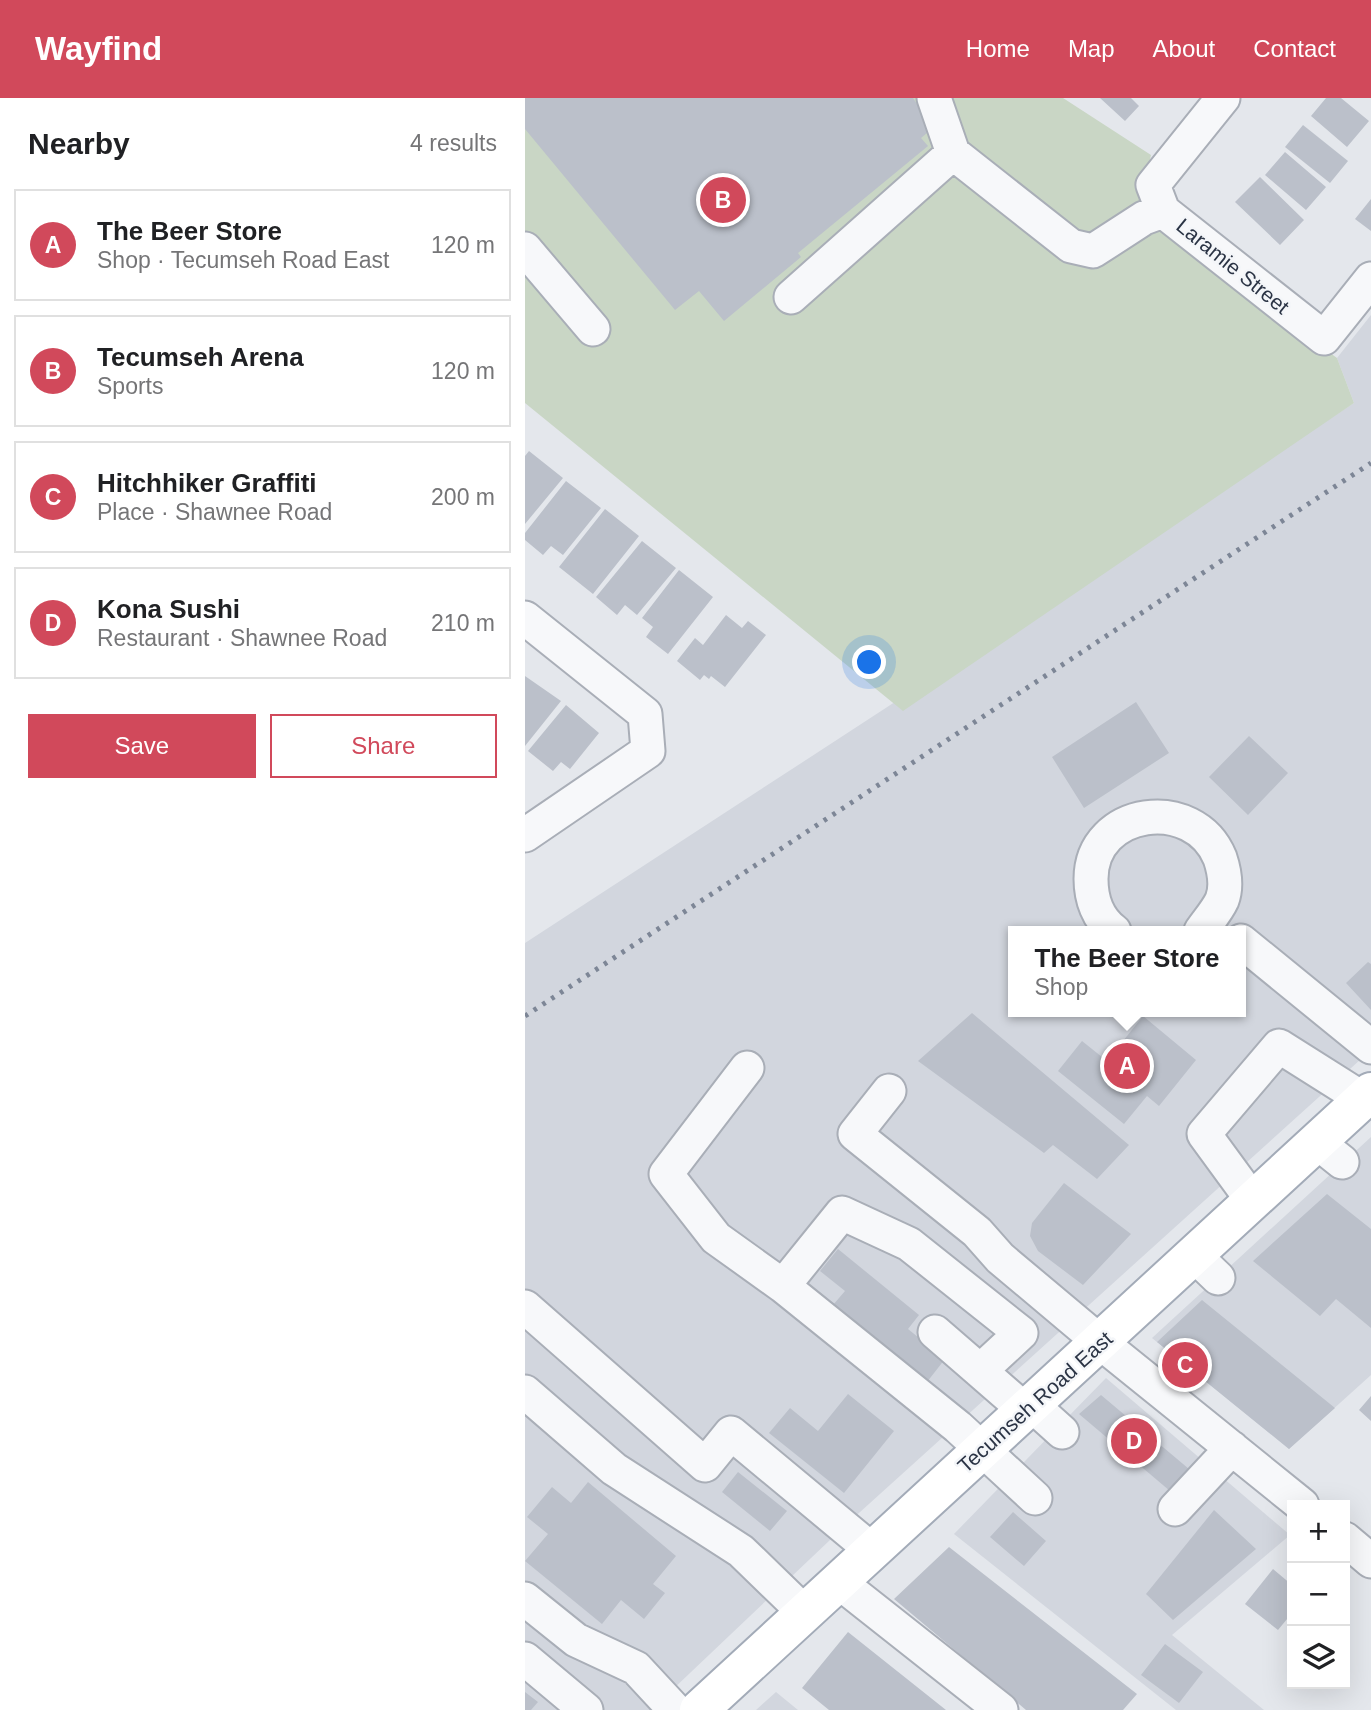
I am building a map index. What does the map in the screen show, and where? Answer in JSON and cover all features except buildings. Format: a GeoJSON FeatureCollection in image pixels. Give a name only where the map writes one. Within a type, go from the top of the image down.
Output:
{"type":"FeatureCollection","features":[{"type":"Feature","properties":{"kind":"main road","name":"Tecumseh Road East"},"geometry":{"type":"LineString","coordinates":[[696,1709],[1101,1342],[1206,1267],[1253,1201],[1329,1152],[1367,1096]]}},
{"type":"Feature","properties":{"kind":"street"},"geometry":{"type":"LineString","coordinates":[[934,98],[953,153],[1070,246],[1093,251],[1144,218],[1223,98]]}},
{"type":"Feature","properties":{"kind":"street"},"geometry":{"type":"LineString","coordinates":[[790,297],[953,153]]}},
{"type":"Feature","properties":{"kind":"street","name":"Laramie Street"},"geometry":{"type":"LineString","coordinates":[[1158,198],[1324,338],[1371,279]]}},
{"type":"Feature","properties":{"kind":"street"},"geometry":{"type":"LineString","coordinates":[[525,249],[593,329]]}},
{"type":"Feature","properties":{"kind":"street"},"geometry":{"type":"LineString","coordinates":[[525,618],[645,714],[648,751],[525,835]]}},
{"type":"Feature","properties":{"kind":"street"},"geometry":{"type":"LineString","coordinates":[[1110,926],[1097,910],[1091,891],[1091,871],[1098,852],[1110,835],[1125,824],[1141,817],[1158,815],[1184,821],[1206,835],[1216,849],[1224,882],[1214,926]]}},
{"type":"Feature","properties":{"kind":"street"},"geometry":{"type":"LineString","coordinates":[[1246,945],[1371,1047]]}},
{"type":"Feature","properties":{"kind":"street"},"geometry":{"type":"LineString","coordinates":[[1253,1201],[1204,1134],[1279,1046],[1367,1096]]}},
{"type":"Feature","properties":{"kind":"street"},"geometry":{"type":"LineString","coordinates":[[747,1068],[666,1174],[716,1238],[783,1286],[958,1427],[1035,1497]]}},
{"type":"Feature","properties":{"kind":"street"},"geometry":{"type":"LineString","coordinates":[[889,1091],[855,1134],[977,1232],[1000,1258],[1101,1342],[1296,1500]]}},
{"type":"Feature","properties":{"kind":"street"},"geometry":{"type":"LineString","coordinates":[[783,1286],[842,1213],[909,1244],[1021,1333],[980,1371]]}},
{"type":"Feature","properties":{"kind":"street"},"geometry":{"type":"LineString","coordinates":[[525,1307],[705,1465],[731,1433],[873,1551]]}},
{"type":"Feature","properties":{"kind":"street"},"geometry":{"type":"LineString","coordinates":[[935,1332],[980,1371],[1062,1432]]}},
{"type":"Feature","properties":{"kind":"street"},"geometry":{"type":"LineString","coordinates":[[525,1392],[614,1469],[741,1551],[805,1613]]}},
{"type":"Feature","properties":{"kind":"street"},"geometry":{"type":"LineString","coordinates":[[1175,1509],[1232,1448]]}},
{"type":"Feature","properties":{"kind":"street"},"geometry":{"type":"LineString","coordinates":[[1350,1543],[1371,1561]]}},
{"type":"Feature","properties":{"kind":"street"},"geometry":{"type":"LineString","coordinates":[[839,1582],[1001,1710]]}},
{"type":"Feature","properties":{"kind":"street"},"geometry":{"type":"LineString","coordinates":[[525,1599],[576,1640],[636,1668],[696,1709]]}},
{"type":"Feature","properties":{"kind":"street"},"geometry":{"type":"LineString","coordinates":[[525,1658],[586,1710]]}},
{"type":"Feature","properties":{"kind":"shaded area"},"geometry":{"type":"Polygon","coordinates":[[[1371,315],[1371,1050],[849,1522],[651,1710],[525,1710],[525,943],[1354,403],[1337,358],[1371,315]]]}},
{"type":"Feature","properties":{"kind":"shaded area"},"geometry":{"type":"Polygon","coordinates":[[[1371,1137],[1371,1375],[1289,1449],[1152,1338],[1371,1137]]]}},
{"type":"Feature","properties":{"kind":"shaded area"},"geometry":{"type":"Polygon","coordinates":[[[1106,1378],[1287,1532],[1287,1538],[1172,1635],[1264,1710],[1176,1710],[954,1534],[1106,1378]]]}},
{"type":"Feature","properties":{"kind":"shaded area"},"geometry":{"type":"Polygon","coordinates":[[[776,1692],[798,1710],[756,1710],[776,1692]]]}},
{"type":"Feature","properties":{"kind":"green space"},"geometry":{"type":"Polygon","coordinates":[[[525,98],[1063,98],[1151,155],[1138,213],[1337,358],[1354,403],[903,711],[525,403],[525,98]]]}},
{"type":"Feature","properties":{"kind":"railway"},"geometry":{"type":"LineString","coordinates":[[525,1016],[1371,463]]}},
{"type":"Feature","properties":{"kind":"place","name":"Tecumseh Arena"},"geometry":{"type":"Point","coordinates":[723,200]}},
{"type":"Feature","properties":{"kind":"place","name":"The Beer Store"},"geometry":{"type":"Point","coordinates":[1127,1066]}},
{"type":"Feature","properties":{"kind":"place","name":"Hitchhiker Graffiti"},"geometry":{"type":"Point","coordinates":[1185,1365]}},
{"type":"Feature","properties":{"kind":"place","name":"Kona Sushi"},"geometry":{"type":"Point","coordinates":[1134,1441]}}]}
